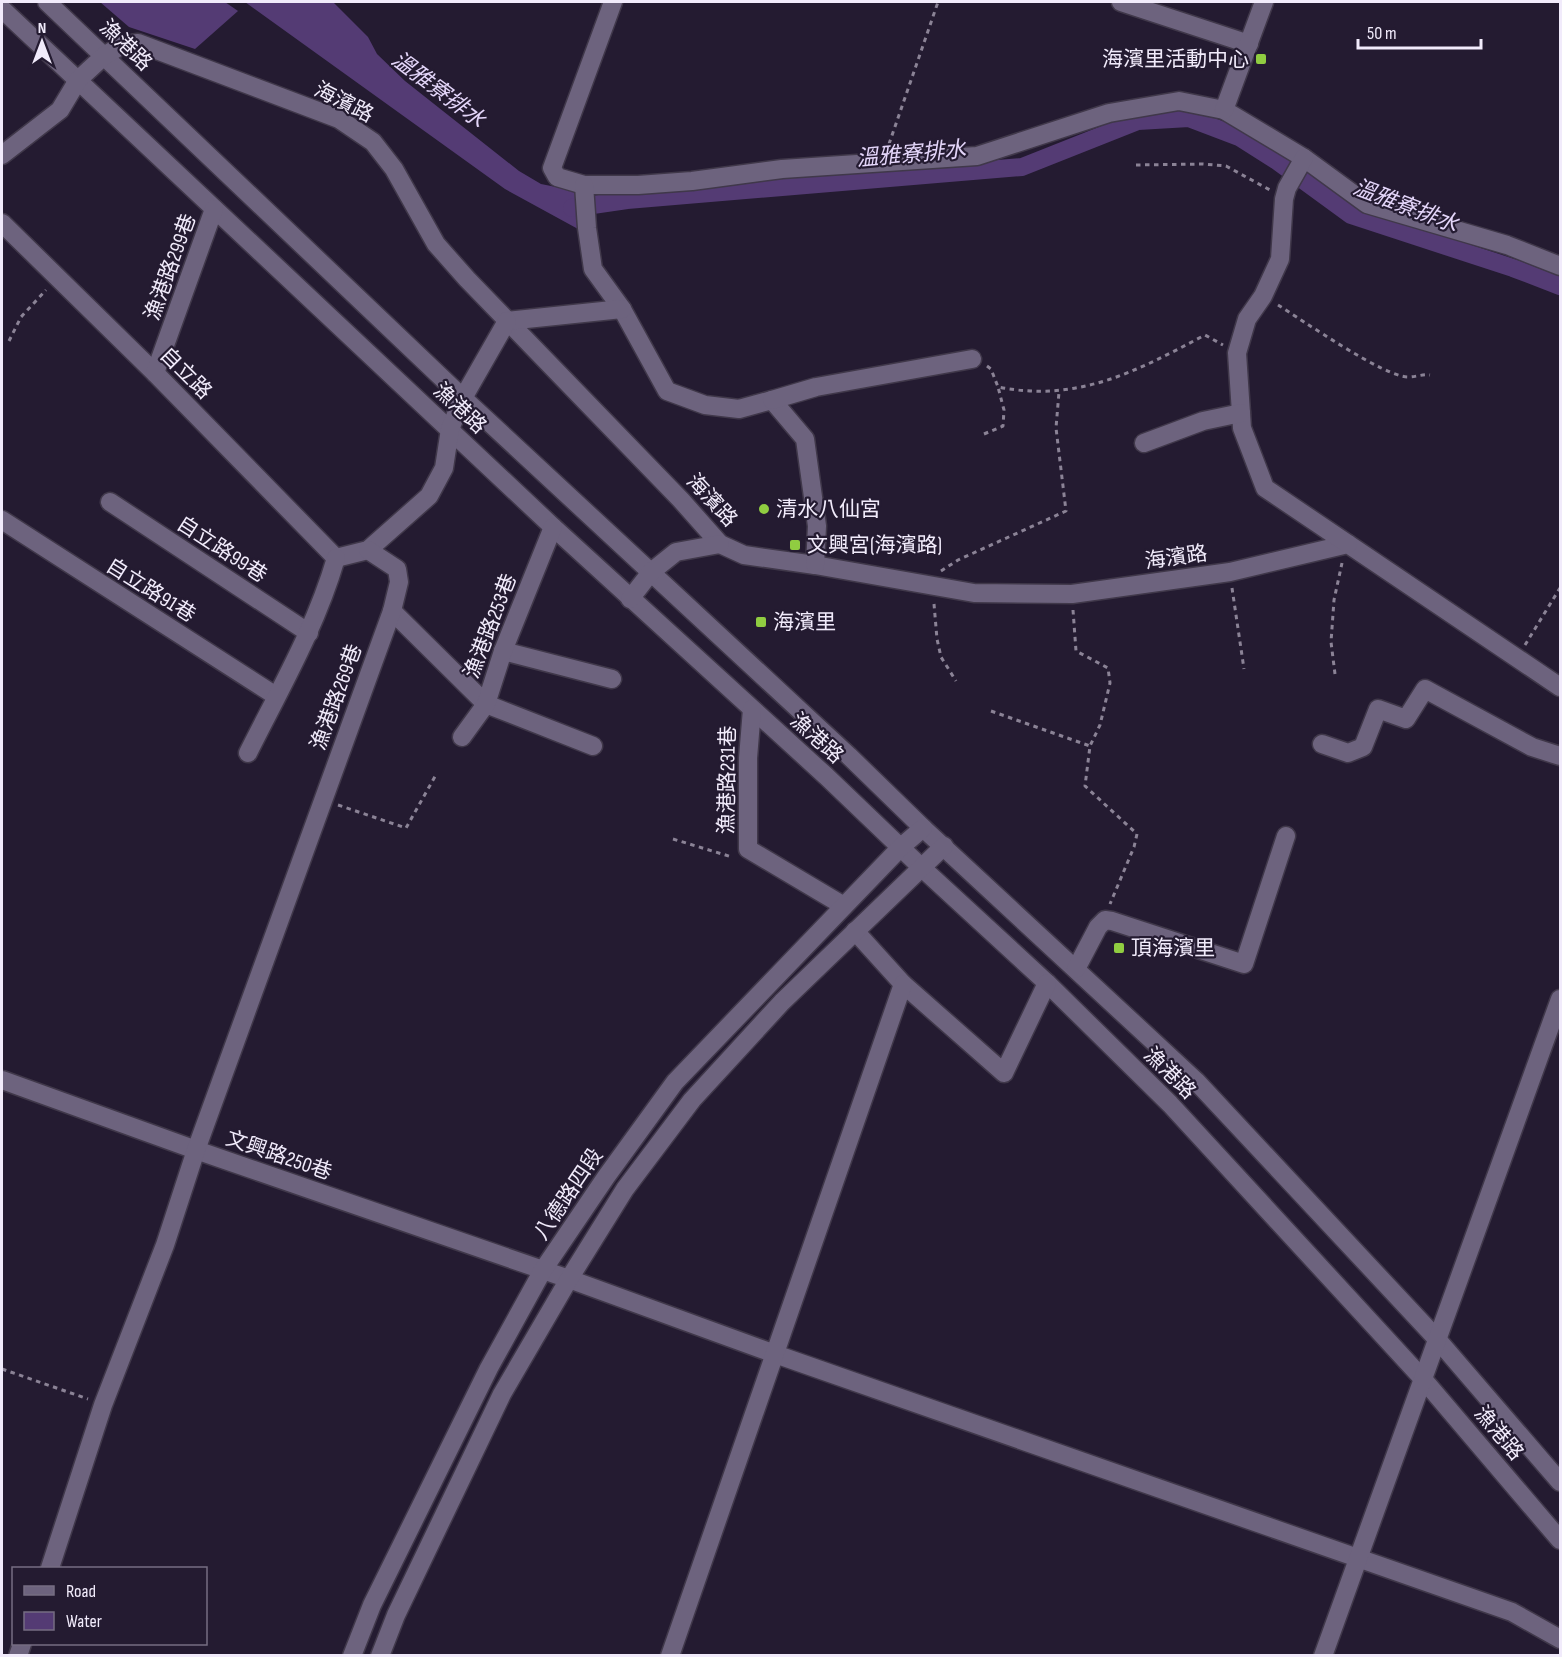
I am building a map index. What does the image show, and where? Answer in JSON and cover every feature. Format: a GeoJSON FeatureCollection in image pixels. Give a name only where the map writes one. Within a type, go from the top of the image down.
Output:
{"type":"FeatureCollection","features":[{"type":"Feature","properties":{"kind":"street","name":"漁港路"},"geometry":{"type":"LineString","coordinates":[[47,2],[463,398],[1197,1081],[1437,1339],[1560,1482]]}},
{"type":"Feature","properties":{"kind":"street"},"geometry":{"type":"LineString","coordinates":[[613,2],[552,168],[557,177],[584,185],[638,185],[692,181],[782,169],[977,156],[1109,113],[1179,101],[1224,110],[1367,204],[1507,245],[1560,266]]}},
{"type":"Feature","properties":{"kind":"street"},"geometry":{"type":"LineString","coordinates":[[1121,2],[1249,44]]}},
{"type":"Feature","properties":{"kind":"street"},"geometry":{"type":"LineString","coordinates":[[1224,110],[1264,2]]}},
{"type":"Feature","properties":{"kind":"street","name":"漁港路"},"geometry":{"type":"LineString","coordinates":[[2,9],[630,599],[1047,983],[1170,1104],[1423,1379],[1560,1540]]}},
{"type":"Feature","properties":{"kind":"street","name":"海濱路"},"geometry":{"type":"LineString","coordinates":[[2,155],[60,110],[78,80],[104,56],[122,45],[138,43],[339,119],[373,142],[394,169],[436,244],[507,321],[681,500],[720,544],[744,555],[974,592],[1072,594],[1230,572],[1348,544]]}},
{"type":"Feature","properties":{"kind":"street"},"geometry":{"type":"LineString","coordinates":[[1301,162],[1286,194],[1280,259],[1263,296],[1247,319],[1237,354],[1242,428],[1265,488],[1560,687]]}},
{"type":"Feature","properties":{"kind":"street"},"geometry":{"type":"LineString","coordinates":[[584,185],[593,269],[622,309],[667,391],[705,405],[739,409],[816,387],[972,359]]}},
{"type":"Feature","properties":{"kind":"street","name":"漁港路299巷"},"geometry":{"type":"LineString","coordinates":[[156,374],[214,209]]}},
{"type":"Feature","properties":{"kind":"street","name":"自立路"},"geometry":{"type":"LineString","coordinates":[[2,223],[156,374],[336,558]]}},
{"type":"Feature","properties":{"kind":"street"},"geometry":{"type":"LineString","coordinates":[[248,753],[309,633],[336,558],[368,550],[429,496],[444,468],[450,429],[463,398],[507,321],[622,309]]}},
{"type":"Feature","properties":{"kind":"street"},"geometry":{"type":"LineString","coordinates":[[771,400],[805,439],[817,526],[815,565]]}},
{"type":"Feature","properties":{"kind":"street"},"geometry":{"type":"LineString","coordinates":[[1144,443],[1203,421],[1241,413]]}},
{"type":"Feature","properties":{"kind":"street","name":"自立路99巷"},"geometry":{"type":"LineString","coordinates":[[110,502],[309,633]]}},
{"type":"Feature","properties":{"kind":"street","name":"自立路91巷"},"geometry":{"type":"LineString","coordinates":[[2,520],[276,696]]}},
{"type":"Feature","properties":{"kind":"street","name":"漁港路253巷"},"geometry":{"type":"LineString","coordinates":[[462,737],[486,704],[503,651],[553,527]]}},
{"type":"Feature","properties":{"kind":"street"},"geometry":{"type":"LineString","coordinates":[[630,599],[651,572],[676,552],[720,544]]}},
{"type":"Feature","properties":{"kind":"street","name":"漁港路269巷"},"geometry":{"type":"LineString","coordinates":[[51,1567],[103,1405],[165,1245],[196,1150],[392,611],[399,582],[397,569],[368,550]]}},
{"type":"Feature","properties":{"kind":"street"},"geometry":{"type":"LineString","coordinates":[[392,611],[486,704],[593,746]]}},
{"type":"Feature","properties":{"kind":"street"},"geometry":{"type":"LineString","coordinates":[[503,651],[612,679]]}},
{"type":"Feature","properties":{"kind":"street"},"geometry":{"type":"LineString","coordinates":[[1322,744],[1348,753],[1364,747],[1378,709],[1406,719],[1425,689],[1532,747],[1560,756]]}},
{"type":"Feature","properties":{"kind":"street","name":"漁港路231巷"},"geometry":{"type":"LineString","coordinates":[[752,709],[748,758],[748,849],[844,906]]}},
{"type":"Feature","properties":{"kind":"street","name":"八德路四段"},"geometry":{"type":"LineString","coordinates":[[352,1656],[372,1605],[489,1368],[543,1270],[581,1213],[675,1082],[901,847],[923,828]]}},
{"type":"Feature","properties":{"kind":"street"},"geometry":{"type":"LineString","coordinates":[[1076,969],[1098,927],[1105,920],[1244,964],[1286,836]]}},
{"type":"Feature","properties":{"kind":"street"},"geometry":{"type":"LineString","coordinates":[[380,1656],[396,1615],[502,1394],[625,1189],[692,1100],[782,1002],[944,846]]}},
{"type":"Feature","properties":{"kind":"street"},"geometry":{"type":"LineString","coordinates":[[855,931],[903,984],[1004,1073],[1047,983]]}},
{"type":"Feature","properties":{"kind":"street"},"geometry":{"type":"LineString","coordinates":[[670,1656],[903,984]]}},
{"type":"Feature","properties":{"kind":"street"},"geometry":{"type":"LineString","coordinates":[[1323,1656],[1560,999]]}},
{"type":"Feature","properties":{"kind":"street","name":"文興路250巷"},"geometry":{"type":"LineString","coordinates":[[2,1080],[1512,1612],[1560,1639]]}},
{"type":"Feature","properties":{"kind":"street"},"geometry":{"type":"LineString","coordinates":[[581,1213],[603,1225]]}},
{"type":"Feature","properties":{"kind":"street"},"geometry":{"type":"LineString","coordinates":[[372,1605],[396,1615]]}},
{"type":"Feature","properties":{"kind":"path"},"geometry":{"type":"LineString","coordinates":[[883,163],[938,2]]}},
{"type":"Feature","properties":{"kind":"path"},"geometry":{"type":"LineString","coordinates":[[1136,165],[1226,166],[1286,194]]}},
{"type":"Feature","properties":{"kind":"path"},"geometry":{"type":"LineString","coordinates":[[9,341],[21,316],[58,278]]}},
{"type":"Feature","properties":{"kind":"path"},"geometry":{"type":"LineString","coordinates":[[1263,296],[1377,366],[1407,377],[1420,374],[1430,375]]}},
{"type":"Feature","properties":{"kind":"path"},"geometry":{"type":"LineString","coordinates":[[998,387],[1059,392],[1113,380],[1204,335],[1237,354]]}},
{"type":"Feature","properties":{"kind":"path"},"geometry":{"type":"LineString","coordinates":[[972,359],[991,369],[1004,410],[1003,426],[984,434]]}},
{"type":"Feature","properties":{"kind":"path"},"geometry":{"type":"LineString","coordinates":[[956,681],[941,657],[927,584],[958,560],[1066,511],[1056,428],[1059,392]]}},
{"type":"Feature","properties":{"kind":"path"},"geometry":{"type":"LineString","coordinates":[[1335,674],[1331,642],[1334,600],[1340,581],[1343,554],[1348,544]]}},
{"type":"Feature","properties":{"kind":"path"},"geometry":{"type":"LineString","coordinates":[[1230,572],[1244,669]]}},
{"type":"Feature","properties":{"kind":"path"},"geometry":{"type":"LineString","coordinates":[[1516,658],[1560,588]]}},
{"type":"Feature","properties":{"kind":"path"},"geometry":{"type":"LineString","coordinates":[[1072,594],[1076,651],[1108,668],[1110,682],[1100,725],[1090,746],[1085,786],[1137,834],[1105,920]]}},
{"type":"Feature","properties":{"kind":"path"},"geometry":{"type":"LineString","coordinates":[[991,711],[1090,746]]}},
{"type":"Feature","properties":{"kind":"path"},"geometry":{"type":"LineString","coordinates":[[322,800],[406,828],[436,773]]}},
{"type":"Feature","properties":{"kind":"path"},"geometry":{"type":"LineString","coordinates":[[674,839],[746,861],[753,852]]}},
{"type":"Feature","properties":{"kind":"path"},"geometry":{"type":"LineString","coordinates":[[2,1369],[103,1405]]}},
{"type":"Feature","properties":{"kind":"water"},"geometry":{"type":"Polygon","coordinates":[[[100,2],[225,2],[238,11],[195,49],[129,27],[100,2]]]}},
{"type":"Feature","properties":{"kind":"water"},"geometry":{"type":"Polygon","coordinates":[[[245,2],[333,2],[368,37],[377,54],[405,81],[519,171],[541,184],[576,191],[578,229],[505,189],[245,2]]]}},
{"type":"Feature","properties":{"kind":"waterway","name":"溫雅寮排水"},"geometry":{"type":"LineString","coordinates":[[572,208],[627,200],[1022,167],[1138,121],[1189,118],[1239,137],[1277,161],[1351,215],[1513,268],[1560,286]]}},
{"type":"Feature","properties":{"kind":"place","name":"海濱里活動中心"},"geometry":{"type":"Point","coordinates":[1261,59]}},
{"type":"Feature","properties":{"kind":"place","name":"清水八仙宮"},"geometry":{"type":"Point","coordinates":[764,509]}},
{"type":"Feature","properties":{"kind":"place","name":"文興宮(海濱路)"},"geometry":{"type":"Point","coordinates":[795,545]}},
{"type":"Feature","properties":{"kind":"place","name":"海濱里"},"geometry":{"type":"Point","coordinates":[761,622]}},
{"type":"Feature","properties":{"kind":"place","name":"頂海濱里"},"geometry":{"type":"Point","coordinates":[1119,948]}}]}
